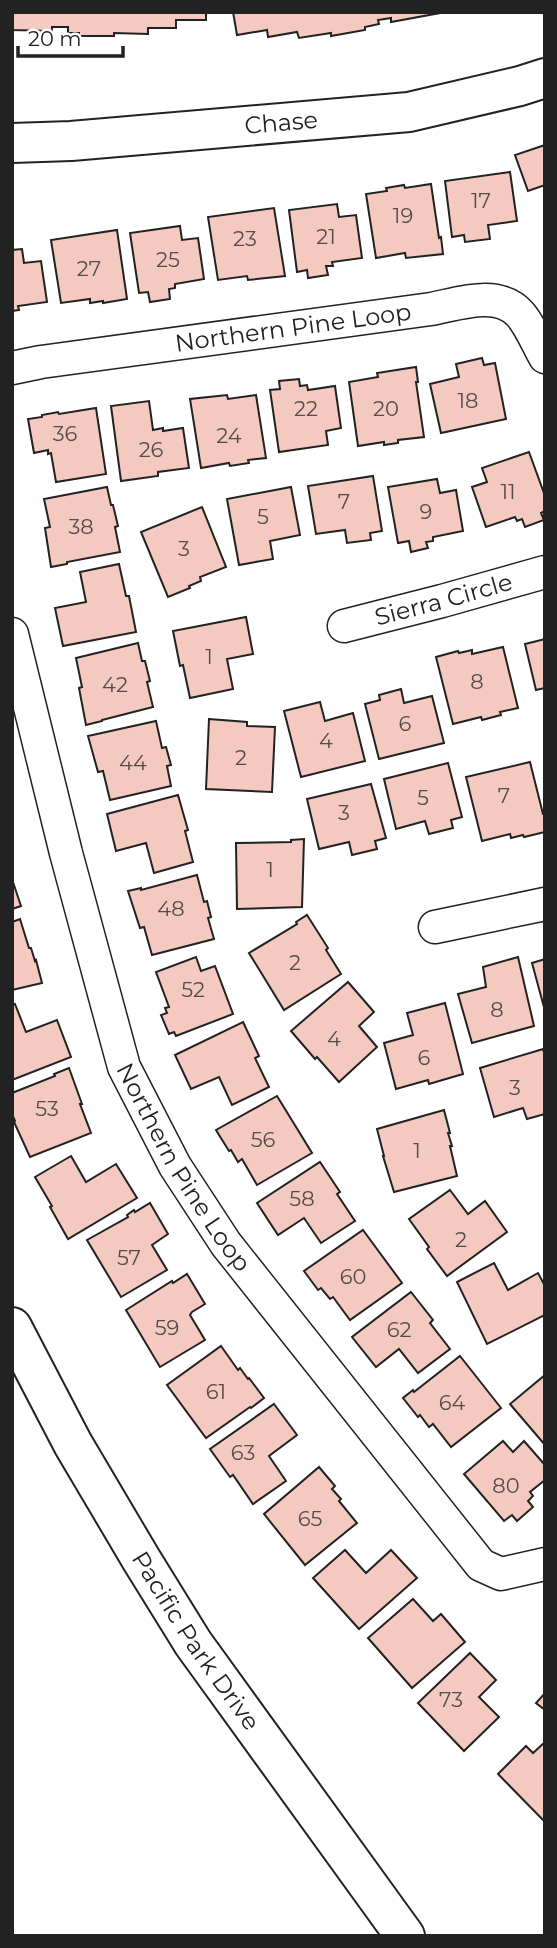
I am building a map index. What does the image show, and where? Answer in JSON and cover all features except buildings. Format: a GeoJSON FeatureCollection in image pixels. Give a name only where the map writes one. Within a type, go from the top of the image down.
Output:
{"type":"FeatureCollection","features":[{"type":"Feature","properties":{"kind":"main road","name":"Chase"},"geometry":{"type":"LineString","coordinates":[[12,144],[410,112],[545,78]]}},
{"type":"Feature","properties":{"kind":"main road","name":"Pacific Park Drive"},"geometry":{"type":"LineString","coordinates":[[12,1327],[73,1444],[193,1643],[405,1936]]}},
{"type":"Feature","properties":{"kind":"street","name":"Northern Pine Loop"},"geometry":{"type":"LineString","coordinates":[[12,368],[431,309],[482,299],[505,303],[519,313],[545,357]]}},
{"type":"Feature","properties":{"kind":"street","name":"Sierra Circle"},"geometry":{"type":"LineString","coordinates":[[344,626],[545,572]]}},
{"type":"Feature","properties":{"kind":"street","name":"Northern Pine Loop"},"geometry":{"type":"LineString","coordinates":[[12,634],[66,853],[124,1067],[175,1166],[226,1244],[481,1564],[501,1574],[545,1564]]}},
{"type":"Feature","properties":{"kind":"street"},"geometry":{"type":"LineString","coordinates":[[435,927],[545,904]]}}]}
